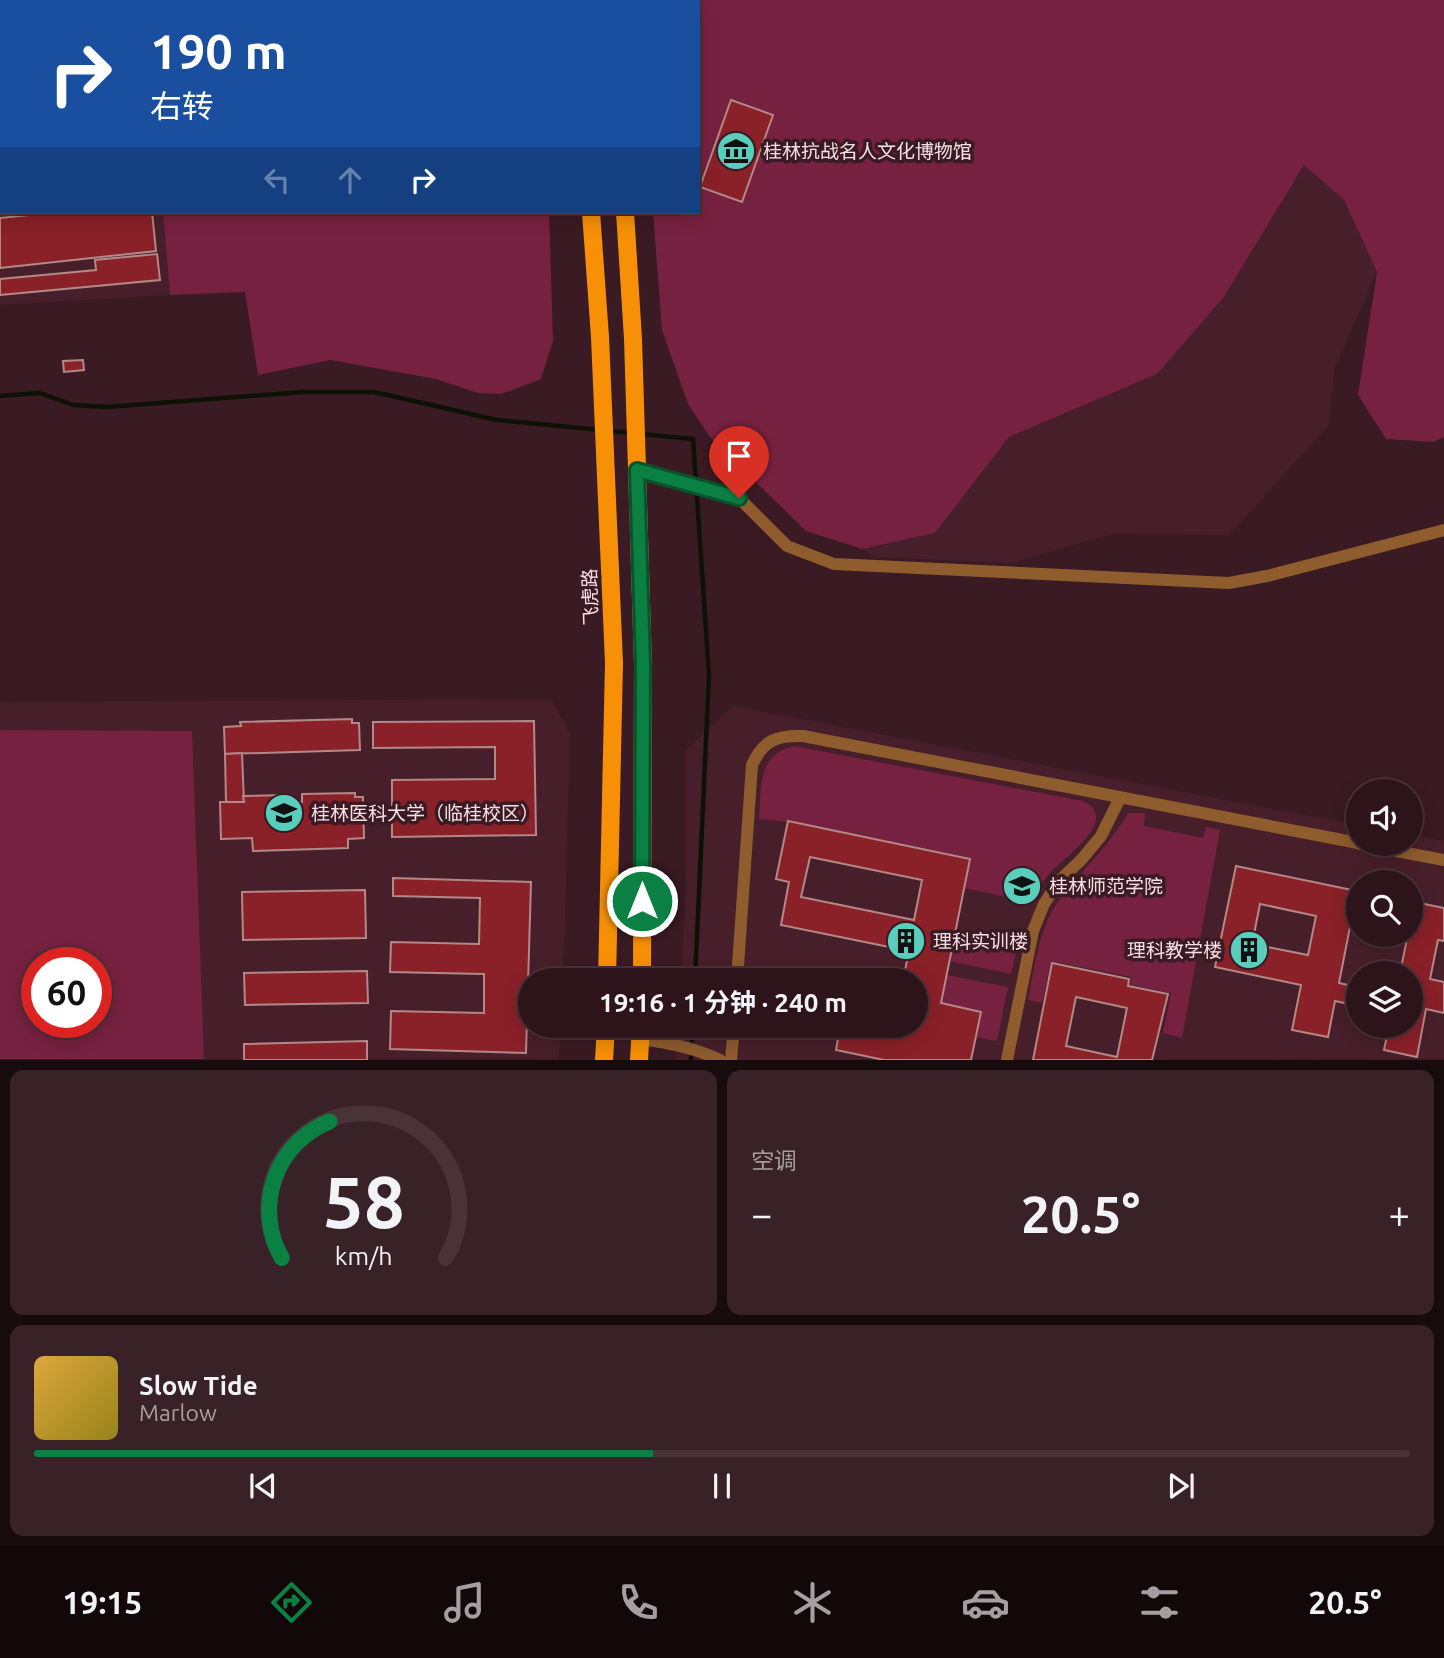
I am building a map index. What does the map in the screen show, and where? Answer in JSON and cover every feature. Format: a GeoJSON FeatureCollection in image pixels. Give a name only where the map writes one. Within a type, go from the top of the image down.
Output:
{"type":"FeatureCollection","features":[{"type":"Feature","properties":{"kind":"main road","name":"飞虎路"},"geometry":{"type":"LineString","coordinates":[[591,214],[614,663],[607,968]]}},
{"type":"Feature","properties":{"kind":"main road"},"geometry":{"type":"LineString","coordinates":[[625,214],[636,434],[643,665],[642,968]]}},
{"type":"Feature","properties":{"kind":"main road"},"geometry":{"type":"LineString","coordinates":[[604,1059],[605,1038]]}},
{"type":"Feature","properties":{"kind":"main road"},"geometry":{"type":"LineString","coordinates":[[639,1059],[641,1038]]}},
{"type":"Feature","properties":{"kind":"street"},"geometry":{"type":"LineString","coordinates":[[637,470],[739,498],[787,546],[834,565],[1230,583],[1268,576],[1444,530]]}},
{"type":"Feature","properties":{"kind":"street"},"geometry":{"type":"LineString","coordinates":[[738,968],[752,765],[762,748],[779,737],[803,736],[1346,841]]}},
{"type":"Feature","properties":{"kind":"street"},"geometry":{"type":"LineString","coordinates":[[1007,1059],[1033,931],[1044,904],[1059,881],[1101,836],[1120,798]]}},
{"type":"Feature","properties":{"kind":"street"},"geometry":{"type":"LineString","coordinates":[[1423,856],[1444,860]]}},
{"type":"Feature","properties":{"kind":"street"},"geometry":{"type":"LineString","coordinates":[[658,1038],[720,1059]]}},
{"type":"Feature","properties":{"kind":"street"},"geometry":{"type":"LineString","coordinates":[[731,1059],[733,1038]]}},
{"type":"Feature","properties":{"kind":"shaded area"},"geometry":{"type":"Polygon","coordinates":[[[700,0],[1444,0],[1444,437],[1434,442],[1386,439],[1358,395],[1377,272],[1344,200],[1304,165],[1223,298],[1157,374],[1009,437],[935,533],[862,549],[806,531],[710,437],[688,404],[662,330],[653,214],[700,214],[700,0]]]}},
{"type":"Feature","properties":{"kind":"shaded area"},"geometry":{"type":"Polygon","coordinates":[[[1304,164],[1344,200],[1377,272],[1334,370],[1329,425],[1229,535],[1112,534],[1011,563],[874,557],[862,549],[935,533],[1009,437],[1157,374],[1280,202],[1304,164]]]}},
{"type":"Feature","properties":{"kind":"shaded area"},"geometry":{"type":"Polygon","coordinates":[[[0,214],[163,214],[170,295],[0,305],[0,214]]]}},
{"type":"Feature","properties":{"kind":"shaded area"},"geometry":{"type":"Polygon","coordinates":[[[163,214],[549,214],[553,341],[541,379],[501,394],[478,393],[436,379],[330,360],[258,375],[245,292],[170,295],[163,214]]]}},
{"type":"Feature","properties":{"kind":"shaded area","name":"桂林医科大学（临桂校区）"},"geometry":{"type":"Polygon","coordinates":[[[551,699],[570,734],[563,968],[518,968],[518,1038],[560,1038],[559,1059],[0,1059],[0,702],[551,699]]]}},
{"type":"Feature","properties":{"kind":"shaded area","name":"桂林师范学院"},"geometry":{"type":"Polygon","coordinates":[[[733,706],[1346,823],[1346,856],[1423,856],[1423,837],[1444,841],[1444,1059],[675,1060],[678,1038],[928,1038],[928,968],[682,968],[686,890],[686,750],[733,706]]]}},
{"type":"Feature","properties":{"kind":"shaded area"},"geometry":{"type":"Polygon","coordinates":[[[0,730],[192,731],[204,1059],[0,1059],[0,730]]]}},
{"type":"Feature","properties":{"kind":"shaded area"},"geometry":{"type":"Polygon","coordinates":[[[794,746],[1083,801],[1093,808],[1096,817],[1094,826],[1079,846],[1047,877],[1031,902],[964,888],[970,859],[788,822],[759,819],[761,785],[767,765],[782,750],[794,746]]]}},
{"type":"Feature","properties":{"kind":"shaded area"},"geometry":{"type":"Polygon","coordinates":[[[1128,813],[1145,813],[1144,826],[1203,838],[1206,827],[1220,830],[1182,1038],[1163,1033],[1171,993],[1130,985],[1131,977],[1051,961],[1042,1003],[1028,1000],[1038,949],[1051,913],[1128,813]]]}},
{"type":"Feature","properties":{"kind":"shaded area"},"geometry":{"type":"Polygon","coordinates":[[[956,930],[1018,943],[1011,974],[949,961],[956,930]]]}},
{"type":"Feature","properties":{"kind":"shaded area"},"geometry":{"type":"Polygon","coordinates":[[[947,975],[1008,987],[997,1041],[975,1037],[980,1012],[941,1003],[947,975]]]}},
{"type":"Feature","properties":{"kind":"building","name":"桂林抗战名人文化博物馆"},"geometry":{"type":"Polygon","coordinates":[[[731,100],[773,115],[742,202],[700,187],[731,100]]]}},
{"type":"Feature","properties":{"kind":"building"},"geometry":{"type":"Polygon","coordinates":[[[39,214],[152,214],[156,251],[0,268],[0,218],[39,214]]]}},
{"type":"Feature","properties":{"kind":"building"},"geometry":{"type":"Polygon","coordinates":[[[157,254],[160,280],[0,295],[0,279],[96,270],[95,260],[157,254]]]}},
{"type":"Feature","properties":{"kind":"building"},"geometry":{"type":"Polygon","coordinates":[[[83,360],[84,370],[64,372],[63,361],[83,360]]]}},
{"type":"Feature","properties":{"kind":"building"},"geometry":{"type":"Polygon","coordinates":[[[352,719],[352,723],[359,723],[360,750],[225,754],[224,727],[241,726],[240,722],[352,719]]]}},
{"type":"Feature","properties":{"kind":"building"},"geometry":{"type":"Polygon","coordinates":[[[534,721],[536,835],[392,837],[392,780],[495,779],[495,747],[373,748],[373,722],[534,721]]]}},
{"type":"Feature","properties":{"kind":"building"},"geometry":{"type":"Polygon","coordinates":[[[242,753],[244,802],[226,802],[225,754],[242,753]]]}},
{"type":"Feature","properties":{"kind":"building"},"geometry":{"type":"Polygon","coordinates":[[[355,793],[355,797],[363,797],[364,838],[348,839],[348,848],[253,851],[252,838],[221,839],[220,802],[244,802],[243,796],[286,795],[287,802],[302,802],[302,794],[355,793]]]}},
{"type":"Feature","properties":{"kind":"building","name":"理科实训楼"},"geometry":{"type":"Polygon","coordinates":[[[788,821],[970,859],[941,1003],[981,1012],[971,1060],[884,1060],[836,1050],[838,1038],[928,1038],[928,968],[905,968],[909,951],[781,925],[789,882],[776,879],[788,821]],[[810,857],[801,897],[914,920],[922,880],[810,857]]]}},
{"type":"Feature","properties":{"kind":"building","name":"理科教学楼"},"geometry":{"type":"Polygon","coordinates":[[[1236,866],[1346,889],[1346,947],[1339,983],[1346,984],[1346,1003],[1335,1001],[1328,1037],[1292,1030],[1301,985],[1215,967],[1236,866]],[[1260,904],[1252,944],[1308,955],[1316,916],[1260,904]]]}},
{"type":"Feature","properties":{"kind":"building"},"geometry":{"type":"Polygon","coordinates":[[[393,878],[531,882],[528,968],[518,968],[518,1038],[526,1038],[526,1053],[390,1049],[391,1011],[484,1013],[484,974],[390,972],[391,942],[479,944],[480,898],[393,896],[393,878]]]}},
{"type":"Feature","properties":{"kind":"building"},"geometry":{"type":"Polygon","coordinates":[[[365,890],[366,938],[243,940],[242,892],[365,890]]]}},
{"type":"Feature","properties":{"kind":"building"},"geometry":{"type":"Polygon","coordinates":[[[1423,904],[1444,908],[1444,941],[1438,940],[1430,979],[1444,982],[1444,1013],[1426,1009],[1423,1025],[1423,961],[1402,961],[1405,947],[1423,947],[1423,904]]]}},
{"type":"Feature","properties":{"kind":"building"},"geometry":{"type":"Polygon","coordinates":[[[1052,963],[1129,979],[1128,986],[1168,994],[1152,1060],[1033,1060],[1052,963]],[[1076,997],[1066,1046],[1117,1057],[1127,1008],[1076,997]]]}},
{"type":"Feature","properties":{"kind":"building"},"geometry":{"type":"Polygon","coordinates":[[[367,971],[368,1003],[245,1005],[244,973],[367,971]]]}},
{"type":"Feature","properties":{"kind":"building"},"geometry":{"type":"Polygon","coordinates":[[[1386,1038],[1421,1038],[1417,1057],[1384,1050],[1386,1038]]]}},
{"type":"Feature","properties":{"kind":"building"},"geometry":{"type":"Polygon","coordinates":[[[367,1041],[367,1060],[244,1060],[244,1044],[367,1041]]]}},
{"type":"Feature","properties":{"kind":"waterway"},"geometry":{"type":"LineString","coordinates":[[0,396],[40,393],[73,405],[107,407],[303,392],[374,392],[497,420],[601,430]]}},
{"type":"Feature","properties":{"kind":"waterway"},"geometry":{"type":"LineString","coordinates":[[609,431],[632,433]]}},
{"type":"Feature","properties":{"kind":"waterway"},"geometry":{"type":"LineString","coordinates":[[641,434],[693,439],[709,675],[696,968]]}},
{"type":"Feature","properties":{"kind":"place","name":"桂林抗战名人文化博物馆"},"geometry":{"type":"Point","coordinates":[736,151]}},
{"type":"Feature","properties":{"kind":"place","name":"桂林医科大学（临桂校区）"},"geometry":{"type":"Point","coordinates":[284,813]}},
{"type":"Feature","properties":{"kind":"place","name":"桂林师范学院"},"geometry":{"type":"Point","coordinates":[1022,886]}},
{"type":"Feature","properties":{"kind":"place","name":"理科实训楼"},"geometry":{"type":"Point","coordinates":[906,941]}},
{"type":"Feature","properties":{"kind":"place","name":"理科教学楼"},"geometry":{"type":"Point","coordinates":[1249,950]}},
{"type":"Feature","properties":{"kind":"route"},"geometry":{"type":"LineString","coordinates":[[642,901],[643,665],[637,470],[739,498]]}}]}
